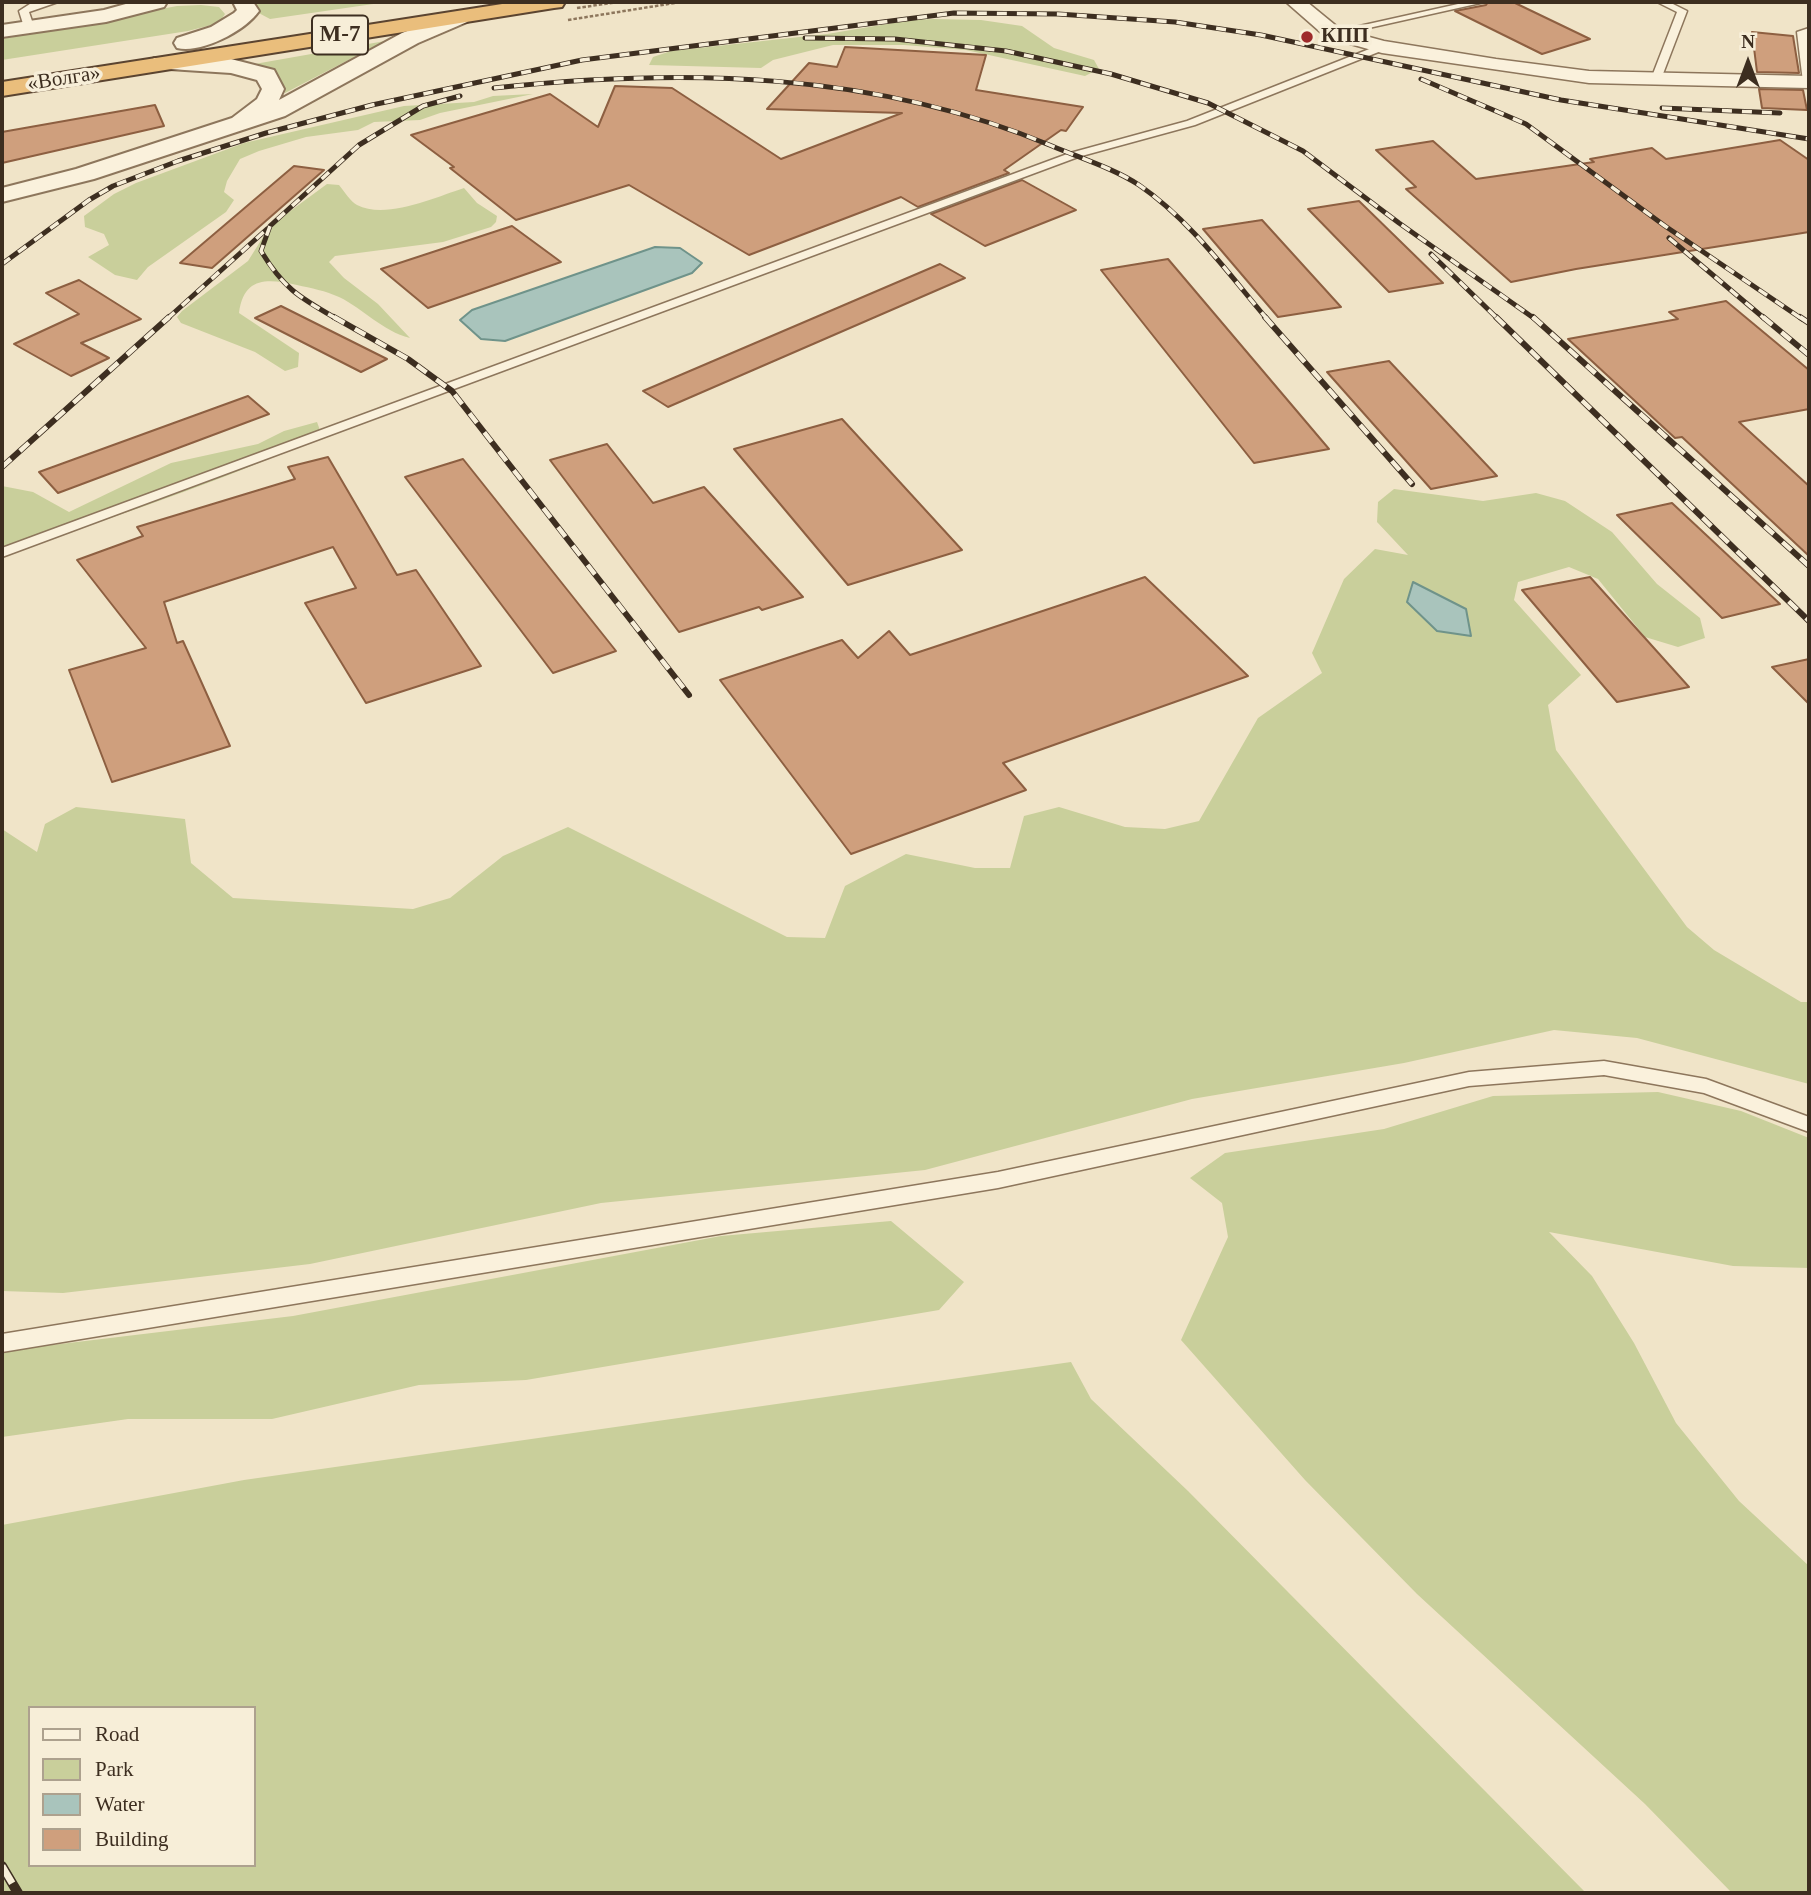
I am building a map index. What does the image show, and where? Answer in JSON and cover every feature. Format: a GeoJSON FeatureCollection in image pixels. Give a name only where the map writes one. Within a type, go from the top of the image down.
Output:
{"type":"FeatureCollection","features":[{"type":"Feature","properties":{"kind":"highway","name":"М-7"},"geometry":{"type":"LineString","coordinates":[[122,61],[162,63],[455,9]]}},
{"type":"Feature","properties":{"kind":"highway","name":"М-7"},"geometry":{"type":"LineString","coordinates":[[122,61],[185,43],[455,9],[556,12]]}},
{"type":"Feature","properties":{"kind":"highway","name":"«Волга»"},"geometry":{"type":"LineString","coordinates":[[2,71],[122,61]]}},
{"type":"Feature","properties":{"kind":"highway","name":"«Волга»"},"geometry":{"type":"LineString","coordinates":[[2,89],[122,61]]}},
{"type":"Feature","properties":{"kind":"street"},"geometry":{"type":"LineString","coordinates":[[2,31],[106,16],[156,2]]}},
{"type":"Feature","properties":{"kind":"street"},"geometry":{"type":"LineString","coordinates":[[185,43],[220,33],[241,20],[248,11],[243,2]]}},
{"type":"Feature","properties":{"kind":"street"},"geometry":{"type":"LineString","coordinates":[[1295,2],[1333,33],[1382,47],[1589,77],[1809,82]]}},
{"type":"Feature","properties":{"kind":"street"},"geometry":{"type":"LineString","coordinates":[[2,195],[85,174],[228,130],[277,111],[330,88],[455,9]]}},
{"type":"Feature","properties":{"kind":"street"},"geometry":{"type":"LineString","coordinates":[[162,63],[231,66],[266,75],[273,89],[271,98],[263,107],[228,130]]}},
{"type":"Feature","properties":{"kind":"lane"},"geometry":{"type":"LineString","coordinates":[[29,27],[24,11],[28,7],[53,2]]}},
{"type":"Feature","properties":{"kind":"lane"},"geometry":{"type":"LineString","coordinates":[[1426,2],[1444,11]]}},
{"type":"Feature","properties":{"kind":"lane"},"geometry":{"type":"LineString","coordinates":[[1333,33],[1480,2]]}},
{"type":"Feature","properties":{"kind":"lane"},"geometry":{"type":"LineString","coordinates":[[1656,79],[1682,11],[1662,2]]}},
{"type":"Feature","properties":{"kind":"lane"},"geometry":{"type":"LineString","coordinates":[[1809,31],[1802,32],[1809,82]]}},
{"type":"Feature","properties":{"kind":"lane"},"geometry":{"type":"LineString","coordinates":[[2,553],[1074,155],[1191,123],[1382,47]]}},
{"type":"Feature","properties":{"kind":"lane"},"geometry":{"type":"LineString","coordinates":[[2,1343],[998,1180],[1469,1079],[1604,1068],[1706,1086],[1809,1125]]}},
{"type":"Feature","properties":{"kind":"path"},"geometry":{"type":"LineString","coordinates":[[556,12],[681,2]]}},
{"type":"Feature","properties":{"kind":"green space"},"geometry":{"type":"Polygon","coordinates":[[[253,2],[387,2],[270,19],[255,11],[253,2]]]}},
{"type":"Feature","properties":{"kind":"green space"},"geometry":{"type":"Polygon","coordinates":[[[177,6],[219,7],[225,14],[219,23],[188,31],[2,60],[2,39],[177,6]]]}},
{"type":"Feature","properties":{"kind":"green space"},"geometry":{"type":"Polygon","coordinates":[[[934,19],[981,20],[1022,26],[1054,48],[1094,60],[1099,69],[1085,76],[966,50],[904,45],[833,45],[773,60],[761,68],[649,65],[653,57],[671,51],[934,19]]]}},
{"type":"Feature","properties":{"kind":"green space"},"geometry":{"type":"Polygon","coordinates":[[[385,41],[285,93],[282,86],[249,65],[385,41]]]}},
{"type":"Feature","properties":{"kind":"green space"},"geometry":{"type":"Polygon","coordinates":[[[533,94],[440,113],[420,120],[374,122],[358,130],[306,137],[259,151],[240,159],[227,181],[224,192],[234,200],[226,212],[148,267],[137,280],[115,275],[88,257],[109,245],[104,234],[85,227],[84,216],[114,194],[136,183],[244,143],[404,106],[474,102],[493,96],[533,94]]]}},
{"type":"Feature","properties":{"kind":"green space"},"geometry":{"type":"Polygon","coordinates":[[[327,184],[339,185],[357,205],[382,210],[411,206],[464,188],[477,203],[497,216],[496,222],[491,227],[443,242],[335,256],[329,262],[344,278],[378,304],[410,338],[400,335],[348,302],[324,291],[267,281],[252,286],[246,292],[239,313],[299,353],[298,367],[285,371],[255,352],[181,323],[177,317],[182,311],[248,261],[270,226],[327,184]]]}},
{"type":"Feature","properties":{"kind":"green space"},"geometry":{"type":"Polygon","coordinates":[[[317,422],[322,436],[283,453],[164,499],[2,555],[2,486],[33,492],[69,512],[171,463],[258,444],[284,431],[317,422]]]}},
{"type":"Feature","properties":{"kind":"green space"},"geometry":{"type":"Polygon","coordinates":[[[1394,489],[1483,501],[1536,493],[1565,501],[1612,532],[1657,584],[1700,618],[1705,638],[1678,647],[1645,637],[1598,579],[1569,567],[1518,582],[1514,600],[1581,675],[1548,705],[1556,750],[1687,927],[1714,950],[1801,1002],[1809,1002],[1809,1084],[1637,1038],[1554,1030],[1404,1063],[1192,1099],[925,1170],[601,1203],[310,1264],[63,1293],[2,1291],[2,829],[37,852],[45,824],[76,807],[185,819],[191,863],[233,898],[413,909],[450,898],[503,856],[568,827],[787,937],[825,938],[845,886],[906,854],[975,868],[1010,868],[1024,816],[1059,807],[1125,827],[1165,829],[1199,821],[1258,718],[1322,673],[1312,653],[1344,579],[1375,549],[1408,555],[1377,522],[1378,502],[1394,489]]]}},
{"type":"Feature","properties":{"kind":"green space"},"geometry":{"type":"Polygon","coordinates":[[[1658,1092],[1741,1111],[1809,1138],[1809,1268],[1733,1266],[1549,1232],[1592,1276],[1634,1343],[1676,1423],[1739,1501],[1809,1566],[1809,1893],[1732,1893],[1645,1804],[1417,1594],[1305,1480],[1181,1340],[1228,1237],[1222,1203],[1190,1178],[1225,1153],[1384,1129],[1493,1096],[1658,1092]]]}},
{"type":"Feature","properties":{"kind":"green space"},"geometry":{"type":"Polygon","coordinates":[[[891,1221],[964,1282],[939,1310],[526,1380],[419,1385],[272,1419],[128,1419],[2,1437],[2,1351],[293,1316],[721,1236],[891,1221]]]}},
{"type":"Feature","properties":{"kind":"green space"},"geometry":{"type":"Polygon","coordinates":[[[1071,1362],[1091,1399],[1188,1491],[1586,1893],[2,1893],[2,1525],[244,1480],[1071,1362]]]}},
{"type":"Feature","properties":{"kind":"water"},"geometry":{"type":"Polygon","coordinates":[[[655,247],[680,248],[702,263],[692,273],[505,341],[481,339],[460,320],[472,310],[655,247]]]}},
{"type":"Feature","properties":{"kind":"water"},"geometry":{"type":"Polygon","coordinates":[[[1413,582],[1466,609],[1471,636],[1437,631],[1407,602],[1413,582]]]}},
{"type":"Feature","properties":{"kind":"building"},"geometry":{"type":"Polygon","coordinates":[[[1488,2],[1513,2],[1590,39],[1542,54],[1455,11],[1486,5],[1488,2]]]}},
{"type":"Feature","properties":{"kind":"building"},"geometry":{"type":"Polygon","coordinates":[[[1752,32],[1793,36],[1799,73],[1757,72],[1752,32]]]}},
{"type":"Feature","properties":{"kind":"building"},"geometry":{"type":"Polygon","coordinates":[[[845,47],[986,55],[976,90],[1083,107],[1066,131],[1061,130],[1004,170],[1009,173],[918,207],[901,197],[749,255],[629,185],[516,220],[450,168],[454,167],[411,135],[550,94],[598,127],[615,86],[672,88],[781,159],[902,113],[767,109],[809,63],[837,67],[845,47]]]}},
{"type":"Feature","properties":{"kind":"building"},"geometry":{"type":"Polygon","coordinates":[[[1759,89],[1803,90],[1807,110],[1762,108],[1759,89]]]}},
{"type":"Feature","properties":{"kind":"building"},"geometry":{"type":"Polygon","coordinates":[[[155,105],[164,126],[2,163],[2,132],[155,105]]]}},
{"type":"Feature","properties":{"kind":"building"},"geometry":{"type":"Polygon","coordinates":[[[1780,140],[1809,160],[1809,232],[1511,282],[1406,189],[1416,187],[1376,150],[1433,141],[1476,179],[1594,162],[1590,159],[1652,148],[1666,159],[1780,140]]]}},
{"type":"Feature","properties":{"kind":"building"},"geometry":{"type":"Polygon","coordinates":[[[294,166],[324,170],[212,268],[180,263],[294,166]]]}},
{"type":"Feature","properties":{"kind":"building"},"geometry":{"type":"Polygon","coordinates":[[[1022,180],[1076,210],[985,246],[931,214],[1022,180]]]}},
{"type":"Feature","properties":{"kind":"building"},"geometry":{"type":"Polygon","coordinates":[[[1359,201],[1443,283],[1389,292],[1308,209],[1359,201]]]}},
{"type":"Feature","properties":{"kind":"building"},"geometry":{"type":"Polygon","coordinates":[[[1262,220],[1341,307],[1278,317],[1203,229],[1262,220]]]}},
{"type":"Feature","properties":{"kind":"building"},"geometry":{"type":"Polygon","coordinates":[[[512,226],[561,262],[428,308],[381,269],[512,226]]]}},
{"type":"Feature","properties":{"kind":"building"},"geometry":{"type":"Polygon","coordinates":[[[1168,259],[1329,449],[1254,463],[1101,270],[1168,259]]]}},
{"type":"Feature","properties":{"kind":"building"},"geometry":{"type":"Polygon","coordinates":[[[940,264],[965,278],[668,407],[643,391],[940,264]]]}},
{"type":"Feature","properties":{"kind":"building"},"geometry":{"type":"Polygon","coordinates":[[[79,280],[141,319],[81,343],[109,358],[71,376],[14,344],[79,314],[46,293],[79,280]]]}},
{"type":"Feature","properties":{"kind":"building"},"geometry":{"type":"Polygon","coordinates":[[[1726,301],[1809,370],[1809,409],[1739,422],[1809,486],[1809,556],[1682,437],[1675,438],[1568,339],[1678,319],[1669,312],[1726,301]]]}},
{"type":"Feature","properties":{"kind":"building"},"geometry":{"type":"Polygon","coordinates":[[[281,306],[387,359],[361,372],[255,318],[281,306]]]}},
{"type":"Feature","properties":{"kind":"building"},"geometry":{"type":"Polygon","coordinates":[[[1389,361],[1497,476],[1431,489],[1327,372],[1389,361]]]}},
{"type":"Feature","properties":{"kind":"building"},"geometry":{"type":"Polygon","coordinates":[[[248,396],[269,414],[58,493],[39,472],[248,396]]]}},
{"type":"Feature","properties":{"kind":"building"},"geometry":{"type":"Polygon","coordinates":[[[842,419],[962,550],[848,585],[734,449],[842,419]]]}},
{"type":"Feature","properties":{"kind":"building"},"geometry":{"type":"Polygon","coordinates":[[[607,444],[653,503],[704,487],[803,597],[762,610],[759,607],[679,632],[550,460],[607,444]]]}},
{"type":"Feature","properties":{"kind":"building"},"geometry":{"type":"Polygon","coordinates":[[[328,457],[397,575],[416,570],[481,666],[366,703],[305,603],[356,588],[333,547],[164,602],[177,643],[183,641],[230,746],[112,782],[69,670],[146,648],[77,560],[143,536],[137,527],[295,479],[288,467],[328,457]]]}},
{"type":"Feature","properties":{"kind":"building"},"geometry":{"type":"Polygon","coordinates":[[[463,459],[616,651],[553,673],[405,477],[463,459]]]}},
{"type":"Feature","properties":{"kind":"building"},"geometry":{"type":"Polygon","coordinates":[[[1672,503],[1780,604],[1722,618],[1617,515],[1672,503]]]}},
{"type":"Feature","properties":{"kind":"building"},"geometry":{"type":"Polygon","coordinates":[[[1145,577],[1248,676],[1003,763],[1026,790],[851,854],[720,680],[842,640],[858,658],[889,631],[910,655],[1145,577]]]}},
{"type":"Feature","properties":{"kind":"building"},"geometry":{"type":"Polygon","coordinates":[[[1590,577],[1689,687],[1617,702],[1522,590],[1590,577]]]}},
{"type":"Feature","properties":{"kind":"building"},"geometry":{"type":"Polygon","coordinates":[[[1809,659],[1809,704],[1772,667],[1809,659]]]}},
{"type":"Feature","properties":{"kind":"railway"},"geometry":{"type":"LineString","coordinates":[[2,264],[89,200],[113,186],[178,161],[266,133],[372,105],[582,60],[954,13],[1058,14],[1175,22],[1261,35],[1561,100],[1809,139]]}},
{"type":"Feature","properties":{"kind":"railway"},"geometry":{"type":"LineString","coordinates":[[805,38],[895,39],[1006,51],[1111,74],[1208,103],[1303,151],[1535,319]]}},
{"type":"Feature","properties":{"kind":"railway"},"geometry":{"type":"LineString","coordinates":[[494,88],[636,78],[777,81],[847,89],[916,102],[984,121],[1118,173],[1139,185],[1191,230],[1267,319]]}},
{"type":"Feature","properties":{"kind":"railway"},"geometry":{"type":"LineString","coordinates":[[1421,79],[1526,124],[1665,226],[1802,319]]}},
{"type":"Feature","properties":{"kind":"railway"},"geometry":{"type":"LineString","coordinates":[[337,319],[293,291],[269,264],[261,251],[270,226],[359,145],[423,106],[460,96]]}},
{"type":"Feature","properties":{"kind":"railway"},"geometry":{"type":"LineString","coordinates":[[1662,108],[1780,113]]}},
{"type":"Feature","properties":{"kind":"railway"},"geometry":{"type":"LineString","coordinates":[[167,319],[267,229]]}},
{"type":"Feature","properties":{"kind":"railway"},"geometry":{"type":"LineString","coordinates":[[1669,238],[1765,319]]}},
{"type":"Feature","properties":{"kind":"railway"},"geometry":{"type":"LineString","coordinates":[[1431,254],[1498,319]]}},
{"type":"Feature","properties":{"kind":"railway"},"geometry":{"type":"LineString","coordinates":[[2,467],[169,317]]}},
{"type":"Feature","properties":{"kind":"railway"},"geometry":{"type":"LineString","coordinates":[[334,317],[408,359],[452,391],[689,695]]}},
{"type":"Feature","properties":{"kind":"railway"},"geometry":{"type":"LineString","coordinates":[[1265,317],[1412,484]]}},
{"type":"Feature","properties":{"kind":"railway"},"geometry":{"type":"LineString","coordinates":[[1496,317],[1809,621]]}},
{"type":"Feature","properties":{"kind":"railway"},"geometry":{"type":"LineString","coordinates":[[1533,317],[1809,566]]}},
{"type":"Feature","properties":{"kind":"railway"},"geometry":{"type":"LineString","coordinates":[[1763,317],[1809,355]]}},
{"type":"Feature","properties":{"kind":"railway"},"geometry":{"type":"LineString","coordinates":[[1800,317],[1809,323]]}},
{"type":"Feature","properties":{"kind":"railway"},"geometry":{"type":"LineString","coordinates":[[2,1866],[18,1893]]}},
{"type":"Feature","properties":{"kind":"place","name":"КПП"},"geometry":{"type":"Point","coordinates":[1307,37]}}]}
